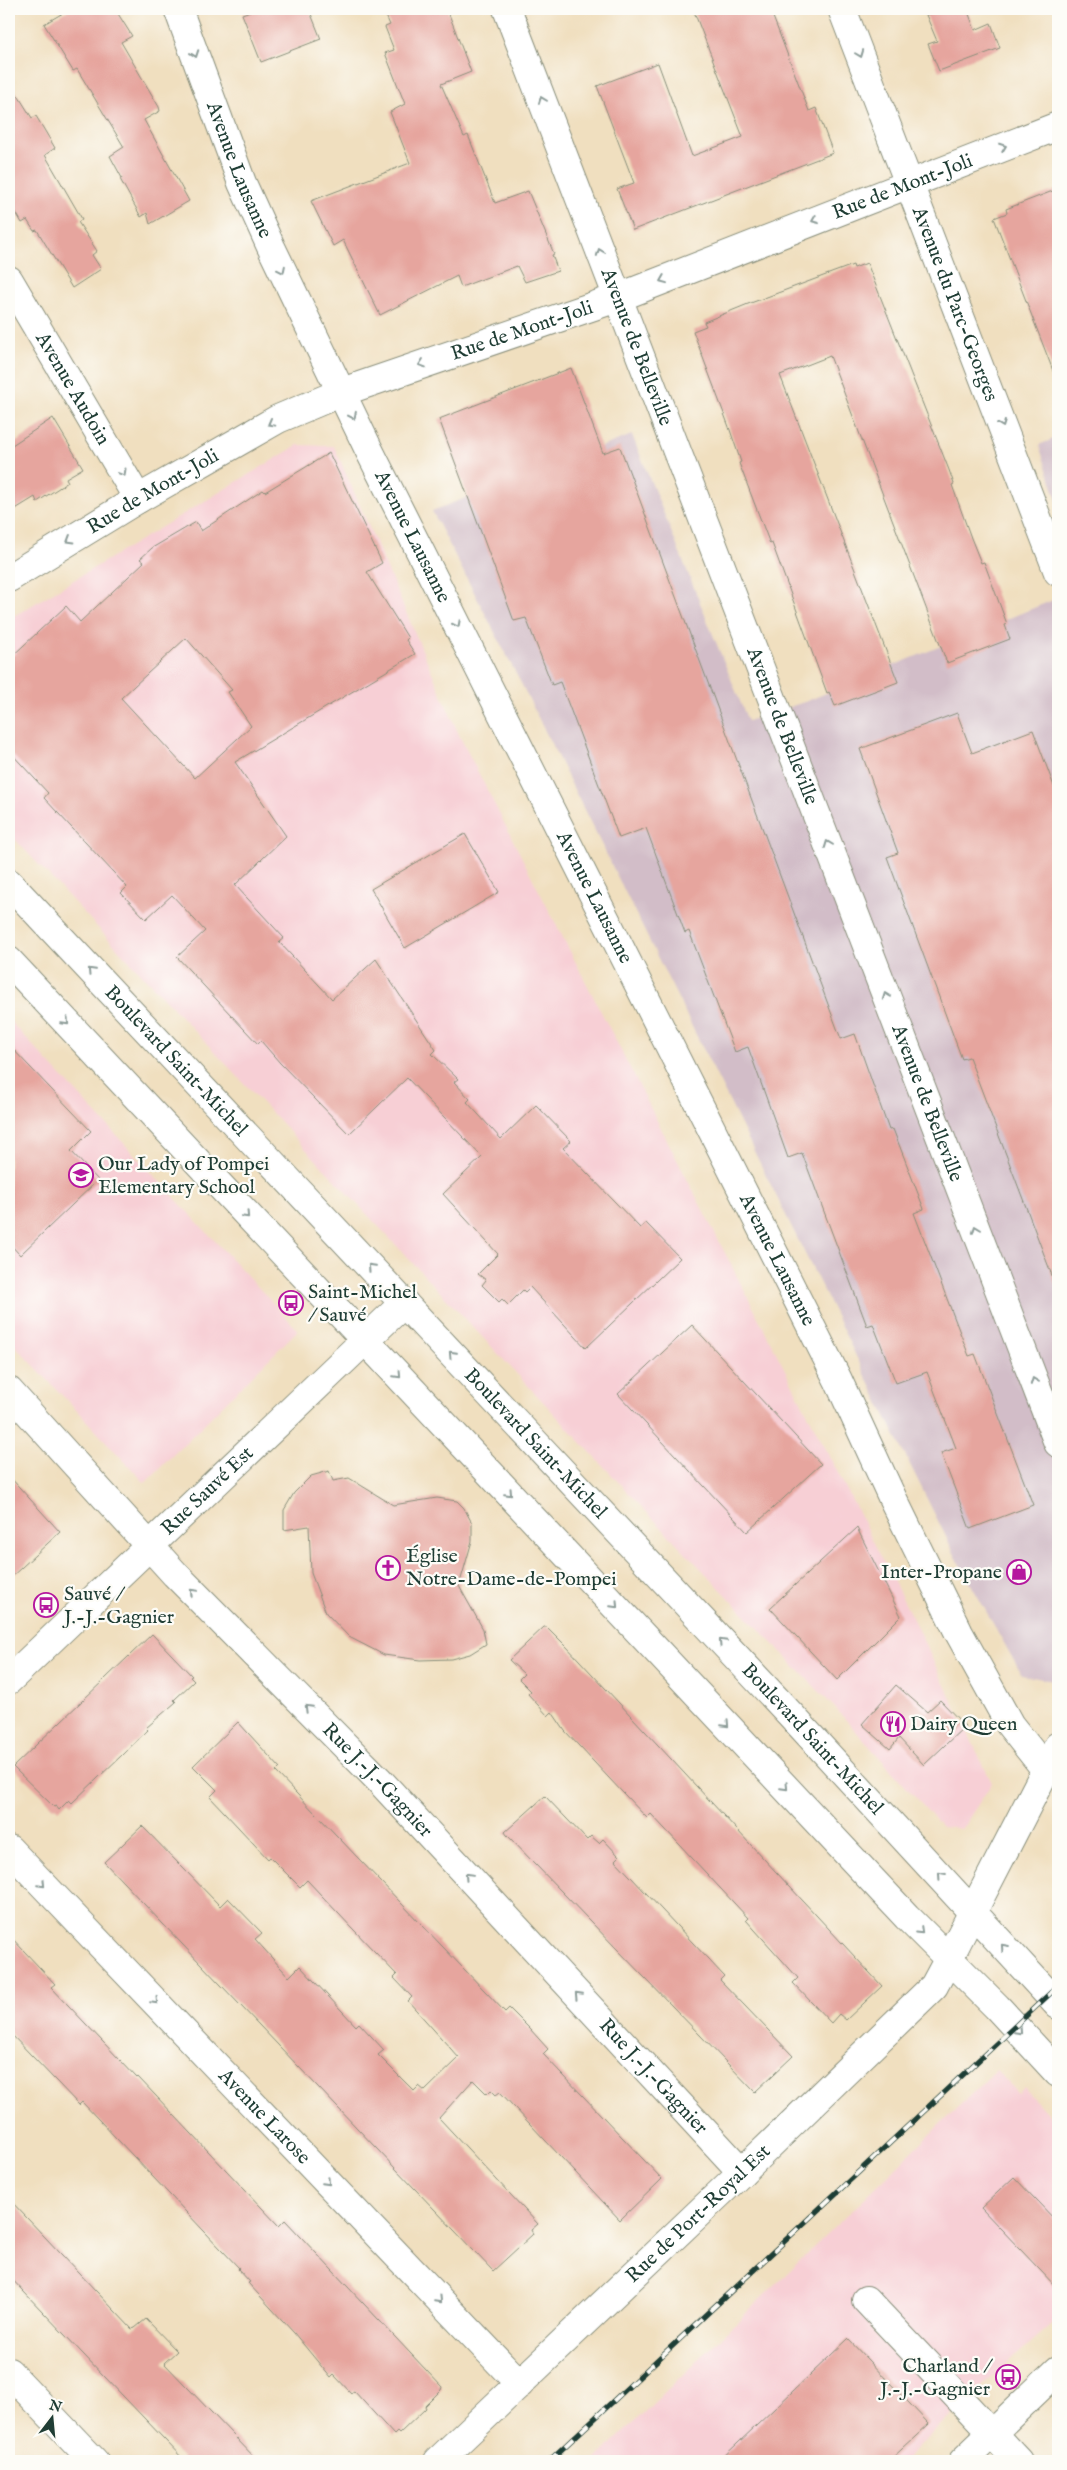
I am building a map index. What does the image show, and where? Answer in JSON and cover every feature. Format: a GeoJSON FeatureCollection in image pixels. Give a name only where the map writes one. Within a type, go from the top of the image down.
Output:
{"type":"FeatureCollection","features":[{"type":"Feature","properties":{"kind":"street","name":"Avenue Lausanne"},"geometry":{"type":"LineString","coordinates":[[178,9],[242,183],[342,392],[838,1380],[891,1495],[959,1633],[1010,1725],[1046,1770]]}},
{"type":"Feature","properties":{"kind":"street","name":"Avenue de Belleville"},"geometry":{"type":"LineString","coordinates":[[507,9],[1058,1443]]}},
{"type":"Feature","properties":{"kind":"street","name":"Avenue du Parc-Georges"},"geometry":{"type":"LineString","coordinates":[[842,9],[1058,572]]}},
{"type":"Feature","properties":{"kind":"street","name":"Rue de Mont-Joli"},"geometry":{"type":"LineString","coordinates":[[9,578],[138,499],[278,419],[342,392],[617,298],[1058,126]]}},
{"type":"Feature","properties":{"kind":"street","name":"Avenue Audoin"},"geometry":{"type":"LineString","coordinates":[[9,280],[138,499]]}},
{"type":"Feature","properties":{"kind":"street","name":"Boulevard Saint-Michel"},"geometry":{"type":"LineString","coordinates":[[9,883],[404,1302],[1058,2005]]}},
{"type":"Feature","properties":{"kind":"street"},"geometry":{"type":"LineString","coordinates":[[9,961],[906,1917],[949,1958],[1058,2073]]}},
{"type":"Feature","properties":{"kind":"street","name":"Rue Sauvé Est"},"geometry":{"type":"LineString","coordinates":[[9,1680],[404,1302]]}},
{"type":"Feature","properties":{"kind":"street","name":"Rue J.-J.-Gagnier"},"geometry":{"type":"LineString","coordinates":[[9,1391],[150,1546],[378,1779],[742,2172]]}},
{"type":"Feature","properties":{"kind":"street","name":"Rue de Port-Royal Est"},"geometry":{"type":"LineString","coordinates":[[438,2461],[742,2172],[934,1986],[1058,1746]]}},
{"type":"Feature","properties":{"kind":"street","name":"Avenue Larose"},"geometry":{"type":"LineString","coordinates":[[9,1849],[520,2384]]}},
{"type":"Feature","properties":{"kind":"street"},"geometry":{"type":"LineString","coordinates":[[866,2300],[1018,2461]]}},
{"type":"Feature","properties":{"kind":"street"},"geometry":{"type":"LineString","coordinates":[[963,2461],[1058,2370]]}},
{"type":"Feature","properties":{"kind":"street"},"geometry":{"type":"LineString","coordinates":[[9,2372],[94,2461]]}},
{"type":"Feature","properties":{"kind":"shaded area"},"geometry":{"type":"Polygon","coordinates":[[[632,435],[748,721],[807,701],[1058,598],[1058,1682],[1022,1675],[959,1563],[525,691],[432,511],[632,435]]]}},
{"type":"Feature","properties":{"kind":"shaded area"},"geometry":{"type":"Polygon","coordinates":[[[1058,437],[1058,503],[1039,445],[1058,437]]]}},
{"type":"Feature","properties":{"kind":"shaded area"},"geometry":{"type":"Polygon","coordinates":[[[298,445],[334,446],[460,737],[912,1617],[992,1783],[962,1829],[942,1827],[836,1709],[638,1503],[9,833],[9,619],[298,445]]]}},
{"type":"Feature","properties":{"kind":"shaded area","name":"Our Lady of Pompei Elementary School"},"geometry":{"type":"Polygon","coordinates":[[[9,1020],[298,1330],[145,1483],[9,1339],[9,1020]]]}},
{"type":"Feature","properties":{"kind":"shaded area"},"geometry":{"type":"Polygon","coordinates":[[[996,2070],[1018,2093],[1024,2088],[1058,2125],[1058,2319],[967,2399],[904,2461],[594,2461],[996,2070]]]}},
{"type":"Feature","properties":{"kind":"building"},"geometry":{"type":"Polygon","coordinates":[[[70,9],[115,9],[132,36],[121,42],[159,107],[160,111],[144,120],[189,201],[150,224],[147,213],[141,217],[120,179],[122,178],[110,156],[124,147],[77,69],[73,71],[44,24],[70,9]]]}},
{"type":"Feature","properties":{"kind":"building"},"geometry":{"type":"Polygon","coordinates":[[[256,9],[309,9],[321,39],[261,62],[242,14],[256,9]]]}},
{"type":"Feature","properties":{"kind":"building"},"geometry":{"type":"Polygon","coordinates":[[[383,9],[447,9],[471,72],[441,84],[464,137],[468,135],[495,203],[528,191],[554,254],[552,255],[558,271],[525,282],[517,266],[461,287],[457,276],[380,315],[343,240],[333,246],[311,201],[410,163],[390,112],[405,104],[385,53],[394,50],[385,27],[390,25],[383,9]]]}},
{"type":"Feature","properties":{"kind":"building"},"geometry":{"type":"Polygon","coordinates":[[[693,9],[770,9],[809,111],[816,108],[833,153],[633,230],[617,189],[634,183],[597,86],[658,63],[692,156],[743,137],[693,9]]]}},
{"type":"Feature","properties":{"kind":"building"},"geometry":{"type":"Polygon","coordinates":[[[943,9],[967,9],[975,30],[991,23],[1000,48],[939,71],[928,44],[937,41],[926,15],[943,9]]]}},
{"type":"Feature","properties":{"kind":"building"},"geometry":{"type":"Polygon","coordinates":[[[9,81],[32,118],[36,116],[55,148],[45,155],[82,219],[78,222],[97,251],[92,255],[101,269],[72,288],[37,230],[34,231],[27,220],[22,223],[9,200],[9,81]]]}},
{"type":"Feature","properties":{"kind":"building"},"geometry":{"type":"Polygon","coordinates":[[[1058,189],[1057,381],[994,218],[1007,213],[1006,209],[1058,189]]]}},
{"type":"Feature","properties":{"kind":"building"},"geometry":{"type":"Polygon","coordinates":[[[867,263],[949,470],[954,484],[952,485],[971,538],[981,563],[984,562],[1007,624],[1005,625],[1010,639],[947,663],[830,356],[780,375],[898,682],[835,706],[829,692],[827,693],[772,543],[770,544],[739,463],[741,462],[729,427],[693,331],[706,326],[704,322],[748,304],[853,265],[854,268],[867,263]]]}},
{"type":"Feature","properties":{"kind":"building"},"geometry":{"type":"Polygon","coordinates":[[[571,368],[603,453],[620,447],[841,1039],[855,1034],[889,1130],[893,1129],[924,1209],[914,1213],[969,1356],[975,1354],[1033,1505],[970,1529],[941,1453],[956,1448],[927,1372],[896,1383],[873,1324],[867,1326],[802,1153],[788,1158],[748,1047],[735,1052],[689,931],[685,933],[646,828],[619,838],[560,682],[552,685],[526,618],[514,621],[439,419],[571,368]]]}},
{"type":"Feature","properties":{"kind":"building"},"geometry":{"type":"Polygon","coordinates":[[[53,418],[83,468],[66,478],[68,482],[37,502],[35,497],[9,513],[9,447],[53,418]]]}},
{"type":"Feature","properties":{"kind":"building"},"geometry":{"type":"Polygon","coordinates":[[[329,453],[382,563],[367,572],[408,638],[406,640],[415,654],[235,762],[286,836],[235,885],[284,938],[279,942],[332,999],[376,959],[436,1050],[432,1054],[458,1079],[454,1082],[470,1099],[467,1102],[501,1139],[536,1105],[571,1141],[563,1148],[640,1228],[646,1223],[680,1258],[586,1348],[530,1287],[525,1292],[523,1290],[508,1305],[502,1299],[499,1302],[482,1285],[486,1280],[478,1274],[498,1254],[443,1194],[482,1157],[407,1078],[349,1134],[261,1041],[258,1044],[177,957],[205,931],[172,895],[146,919],[121,893],[127,887],[44,798],[48,793],[9,751],[9,659],[66,606],[80,622],[144,562],[140,559],[152,548],[196,522],[201,531],[263,490],[265,492],[329,453]],[[186,638],[121,698],[195,778],[251,726],[228,692],[232,690],[186,638]]]}},
{"type":"Feature","properties":{"kind":"building"},"geometry":{"type":"Polygon","coordinates":[[[957,713],[972,753],[1033,730],[1058,797],[1058,1285],[1056,1286],[969,1057],[962,1059],[887,857],[898,853],[860,749],[957,713]]]}},
{"type":"Feature","properties":{"kind":"building"},"geometry":{"type":"Polygon","coordinates":[[[465,834],[499,892],[405,948],[371,889],[465,834]]]}},
{"type":"Feature","properties":{"kind":"building"},"geometry":{"type":"Polygon","coordinates":[[[9,1045],[91,1131],[71,1151],[98,1180],[20,1255],[9,1243],[9,1045]]]}},
{"type":"Feature","properties":{"kind":"building"},"geometry":{"type":"Polygon","coordinates":[[[692,1325],[821,1464],[747,1532],[618,1394],[692,1325]]]}},
{"type":"Feature","properties":{"kind":"building","name":"Église Notre-Dame-de-Pompei"},"geometry":{"type":"Polygon","coordinates":[[[329,1471],[333,1481],[349,1478],[393,1505],[437,1498],[457,1501],[464,1508],[472,1523],[472,1541],[459,1586],[483,1629],[486,1644],[470,1654],[451,1659],[420,1660],[384,1655],[349,1637],[326,1613],[311,1573],[309,1526],[284,1530],[284,1510],[294,1493],[311,1476],[329,1471]]]}},
{"type":"Feature","properties":{"kind":"building"},"geometry":{"type":"Polygon","coordinates":[[[9,1476],[60,1532],[9,1579],[9,1476]]]}},
{"type":"Feature","properties":{"kind":"building"},"geometry":{"type":"Polygon","coordinates":[[[857,1528],[901,1616],[837,1680],[770,1608],[857,1528]]]}},
{"type":"Feature","properties":{"kind":"building"},"geometry":{"type":"Polygon","coordinates":[[[544,1627],[547,1627],[566,1646],[882,1986],[846,2020],[839,2014],[831,2023],[793,1983],[798,1978],[746,1920],[748,1918],[651,1814],[647,1818],[623,1793],[565,1731],[552,1712],[548,1716],[528,1694],[531,1691],[519,1679],[524,1674],[509,1660],[544,1627]]]}},
{"type":"Feature","properties":{"kind":"building"},"geometry":{"type":"Polygon","coordinates":[[[152,1634],[192,1676],[190,1677],[194,1681],[174,1700],[176,1702],[146,1728],[148,1730],[72,1803],[69,1800],[59,1810],[13,1767],[152,1634]]]}},
{"type":"Feature","properties":{"kind":"building"},"geometry":{"type":"Polygon","coordinates":[[[896,1685],[927,1712],[940,1700],[965,1726],[924,1765],[899,1738],[890,1749],[862,1724],[896,1685]]]}},
{"type":"Feature","properties":{"kind":"building"},"geometry":{"type":"Polygon","coordinates":[[[238,1722],[280,1768],[276,1772],[505,2012],[509,2008],[530,2029],[548,2049],[543,2054],[662,2179],[620,2220],[500,2092],[496,2095],[491,2090],[487,2094],[473,2080],[439,2118],[538,2224],[531,2230],[533,2234],[493,2271],[104,1862],[142,1826],[220,1906],[228,1898],[262,1933],[255,1939],[289,1977],[300,1966],[356,2026],[359,2023],[384,2050],[378,2055],[414,2091],[419,2086],[425,2091],[459,2058],[408,2001],[412,1997],[394,1978],[397,1975],[307,1880],[300,1887],[270,1857],[268,1859],[210,1797],[217,1790],[193,1766],[238,1722]]]}},
{"type":"Feature","properties":{"kind":"building"},"geometry":{"type":"Polygon","coordinates":[[[545,1796],[587,1840],[591,1836],[599,1843],[603,1839],[619,1856],[615,1860],[724,1976],[720,1980],[793,2056],[755,2092],[507,1835],[505,1832],[545,1796]]]}},
{"type":"Feature","properties":{"kind":"building"},"geometry":{"type":"Polygon","coordinates":[[[9,1935],[55,1984],[51,1987],[137,2078],[279,2226],[285,2220],[442,2387],[425,2406],[426,2408],[399,2434],[397,2432],[394,2435],[354,2391],[351,2393],[334,2375],[331,2378],[294,2333],[248,2283],[250,2282],[239,2268],[82,2102],[79,2105],[9,2032],[9,1935]]]}},
{"type":"Feature","properties":{"kind":"building"},"geometry":{"type":"Polygon","coordinates":[[[1014,2177],[1058,2223],[1058,2289],[981,2208],[1014,2177]]]}},
{"type":"Feature","properties":{"kind":"building"},"geometry":{"type":"Polygon","coordinates":[[[9,2199],[132,2329],[146,2319],[177,2351],[164,2363],[258,2461],[185,2461],[23,2291],[9,2276],[9,2199]]]}},
{"type":"Feature","properties":{"kind":"building"},"geometry":{"type":"Polygon","coordinates":[[[848,2339],[929,2424],[889,2461],[719,2461],[848,2339]]]}},
{"type":"Feature","properties":{"kind":"railway"},"geometry":{"type":"LineString","coordinates":[[549,2461],[1058,1986]]}},
{"type":"Feature","properties":{"kind":"place","name":"Our Lady of Pompei Elementary School"},"geometry":{"type":"Point","coordinates":[81,1175]}},
{"type":"Feature","properties":{"kind":"place","name":"Saint-Michel / Sauvé"},"geometry":{"type":"Point","coordinates":[291,1303]}},
{"type":"Feature","properties":{"kind":"place","name":"Église Notre-Dame-de-Pompei"},"geometry":{"type":"Point","coordinates":[388,1568]}},
{"type":"Feature","properties":{"kind":"place","name":"Inter-Propane"},"geometry":{"type":"Point","coordinates":[1019,1572]}},
{"type":"Feature","properties":{"kind":"place","name":"Sauvé / J.-J.-Gagnier"},"geometry":{"type":"Point","coordinates":[46,1605]}},
{"type":"Feature","properties":{"kind":"place","name":"Dairy Queen"},"geometry":{"type":"Point","coordinates":[893,1724]}},
{"type":"Feature","properties":{"kind":"place","name":"Charland / J.-J.-Gagnier"},"geometry":{"type":"Point","coordinates":[1008,2377]}}]}
